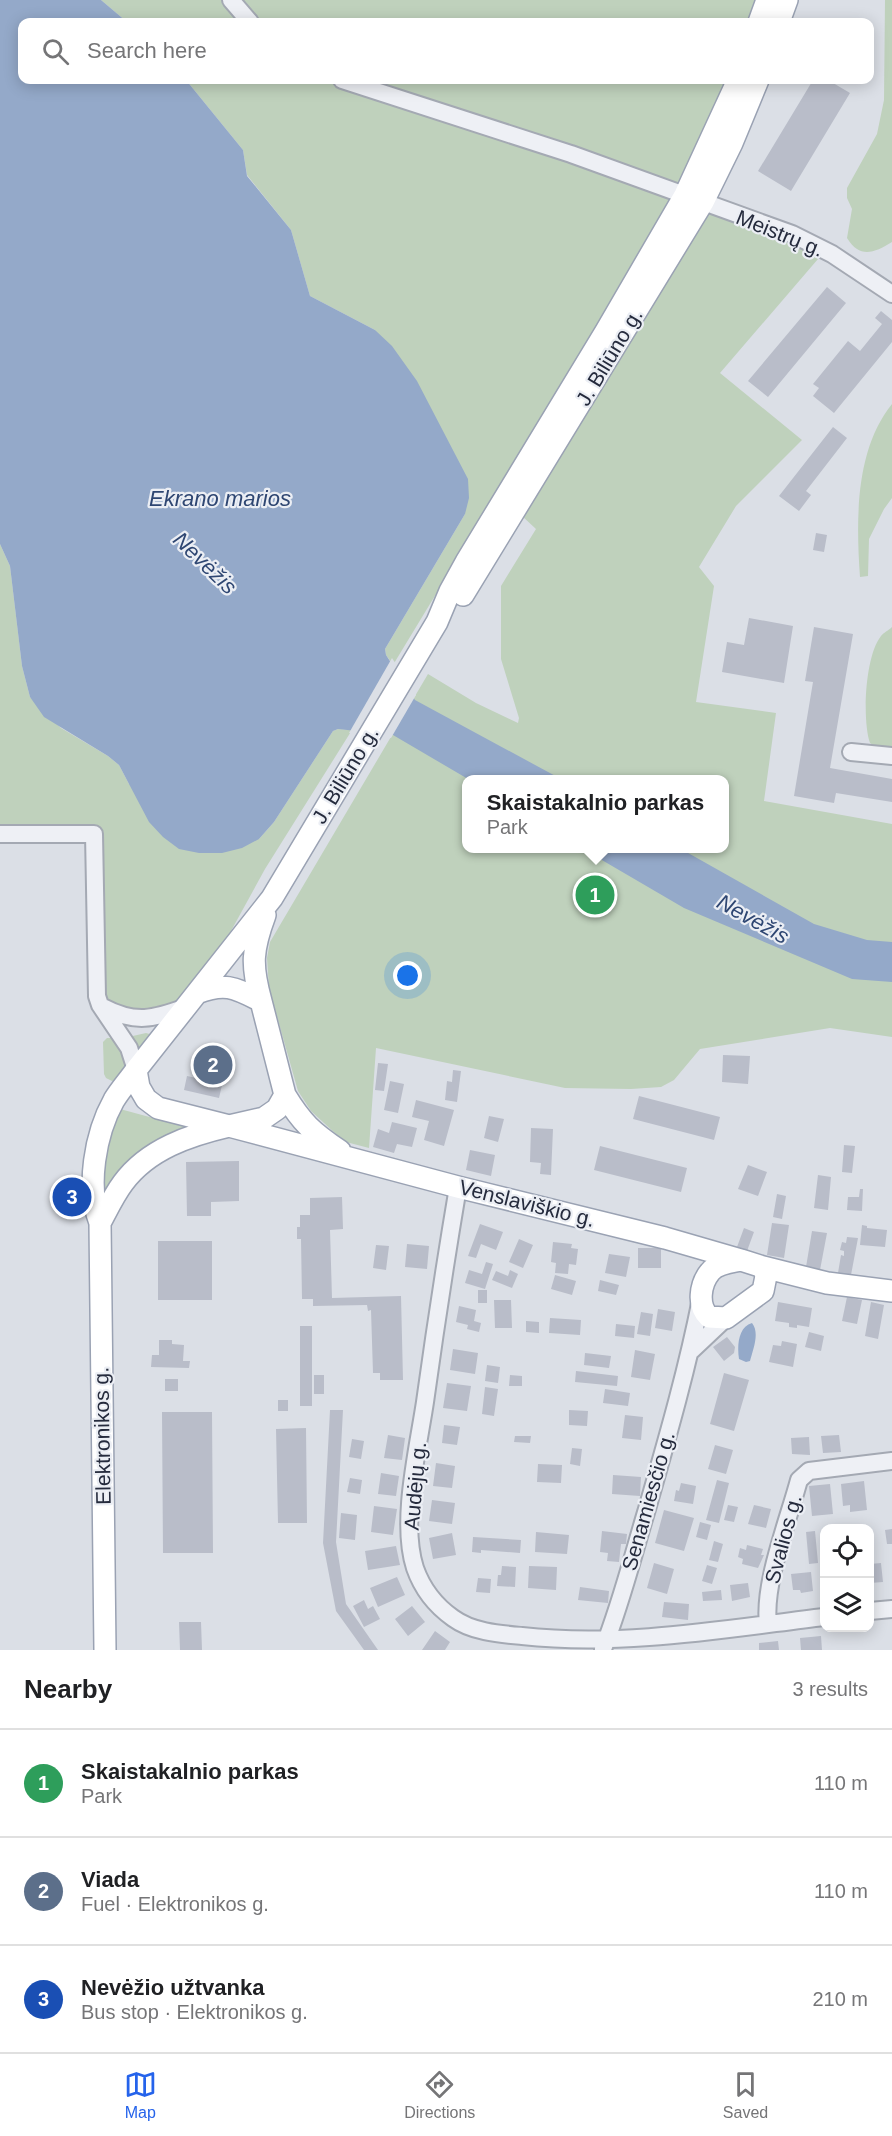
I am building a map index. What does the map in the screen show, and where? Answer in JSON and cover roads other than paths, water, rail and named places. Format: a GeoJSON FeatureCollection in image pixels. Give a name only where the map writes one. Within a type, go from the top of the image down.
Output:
{"type":"FeatureCollection","features":[{"type":"Feature","properties":{"kind":"main road"},"geometry":{"type":"LineString","coordinates":[[760,18],[767,0]]}},
{"type":"Feature","properties":{"kind":"main road"},"geometry":{"type":"LineString","coordinates":[[780,18],[787,0]]}},
{"type":"Feature","properties":{"kind":"main road","name":"J. Biliūno g."},"geometry":{"type":"LineString","coordinates":[[694,198],[736,84]]}},
{"type":"Feature","properties":{"kind":"main road","name":"J. Biliūno g."},"geometry":{"type":"LineString","coordinates":[[192,1000],[272,898],[437,622],[466,562],[606,332],[732,143],[756,84]]}},
{"type":"Feature","properties":{"kind":"main road","name":"J. Biliūno g."},"geometry":{"type":"LineString","coordinates":[[261,1001],[255,981],[253,954],[272,898]]}},
{"type":"Feature","properties":{"kind":"main road"},"geometry":{"type":"LineString","coordinates":[[100,1223],[124,1182],[151,1156],[176,1142],[204,1132],[264,1119],[277,1109],[285,1095],[261,1001],[234,988],[210,988],[192,1000],[136,1070],[139,1087],[146,1099],[158,1108],[229,1126]]}},
{"type":"Feature","properties":{"kind":"main road","name":"Elektronikos g."},"geometry":{"type":"LineString","coordinates":[[105,1650],[100,1223],[94,1207],[93,1178],[103,1127],[114,1101],[136,1070]]}},
{"type":"Feature","properties":{"kind":"main road","name":"Venslaviškio g."},"geometry":{"type":"LineString","coordinates":[[285,1095],[296,1114],[312,1132],[353,1159]]}},
{"type":"Feature","properties":{"kind":"main road","name":"Venslaviškio g."},"geometry":{"type":"LineString","coordinates":[[229,1126],[458,1187],[654,1235],[741,1260]]}},
{"type":"Feature","properties":{"kind":"main road"},"geometry":{"type":"LineString","coordinates":[[700,1249],[708,1264],[709,1272],[701,1299],[706,1314],[710,1317],[726,1318],[763,1291],[794,1276]]}},
{"type":"Feature","properties":{"kind":"main road"},"geometry":{"type":"LineString","coordinates":[[709,1272],[723,1264],[741,1260],[827,1283],[892,1291]]}},
{"type":"Feature","properties":{"kind":"main road"},"geometry":{"type":"LineString","coordinates":[[763,1267],[766,1283],[763,1291]]}},
{"type":"Feature","properties":{"kind":"street"},"geometry":{"type":"LineString","coordinates":[[231,0],[247,18]]}},
{"type":"Feature","properties":{"kind":"street","name":"Meistrų g."},"geometry":{"type":"LineString","coordinates":[[354,84],[550,147],[810,242],[892,294]]}},
{"type":"Feature","properties":{"kind":"street"},"geometry":{"type":"LineString","coordinates":[[851,752],[892,756]]}},
{"type":"Feature","properties":{"kind":"street"},"geometry":{"type":"LineString","coordinates":[[0,834],[94,834],[97,996],[100,1005],[129,1048],[136,1070]]}},
{"type":"Feature","properties":{"kind":"street"},"geometry":{"type":"LineString","coordinates":[[100,1005],[116,1014],[132,1018],[158,1017],[192,1000]]}},
{"type":"Feature","properties":{"kind":"street","name":"Audėjų g."},"geometry":{"type":"LineString","coordinates":[[458,1187],[410,1500],[411,1545],[415,1568],[425,1588],[440,1606],[453,1618],[492,1633],[605,1645],[820,1618]]}},
{"type":"Feature","properties":{"kind":"street","name":"Senamiesčio g."},"geometry":{"type":"LineString","coordinates":[[605,1645],[630,1568],[690,1352],[701,1299]]}},
{"type":"Feature","properties":{"kind":"street"},"geometry":{"type":"LineString","coordinates":[[690,1352],[726,1318]]}},
{"type":"Feature","properties":{"kind":"street","name":"Svalios g."},"geometry":{"type":"LineString","coordinates":[[768,1624],[769,1591],[799,1480],[809,1471],[892,1461]]}},
{"type":"Feature","properties":{"kind":"street"},"geometry":{"type":"LineString","coordinates":[[874,1611],[892,1609]]}},
{"type":"Feature","properties":{"kind":"water","name":"Ekrano marios"},"geometry":{"type":"Polygon","coordinates":[[[0,0],[101,0],[122,18],[18,18],[18,84],[189,84],[243,150],[247,176],[291,230],[310,296],[375,330],[392,346],[417,381],[468,479],[469,498],[465,514],[385,649],[386,655],[415,700],[554,775],[462,775],[393,735],[338,729],[333,731],[274,822],[259,839],[242,848],[222,853],[199,853],[179,849],[149,822],[119,765],[44,717],[30,697],[22,666],[10,566],[0,544],[0,0]]]}},
{"type":"Feature","properties":{"kind":"water","name":"Nevėžis"},"geometry":{"type":"Polygon","coordinates":[[[590,853],[688,853],[814,924],[867,940],[892,942],[892,982],[852,979],[684,908],[590,853]]]}},
{"type":"Feature","properties":{"kind":"water"},"geometry":{"type":"Polygon","coordinates":[[[752,1323],[755,1341],[750,1361],[746,1362],[739,1359],[738,1348],[741,1333],[747,1325],[752,1323]]]}},
{"type":"Feature","properties":{"kind":"place","name":"Skaistakalnio parkas"},"geometry":{"type":"Point","coordinates":[595,895]}},
{"type":"Feature","properties":{"kind":"place","name":"Viada"},"geometry":{"type":"Point","coordinates":[213,1065]}},
{"type":"Feature","properties":{"kind":"place","name":"Nevėžio užtvanka"},"geometry":{"type":"Point","coordinates":[72,1197]}}]}
